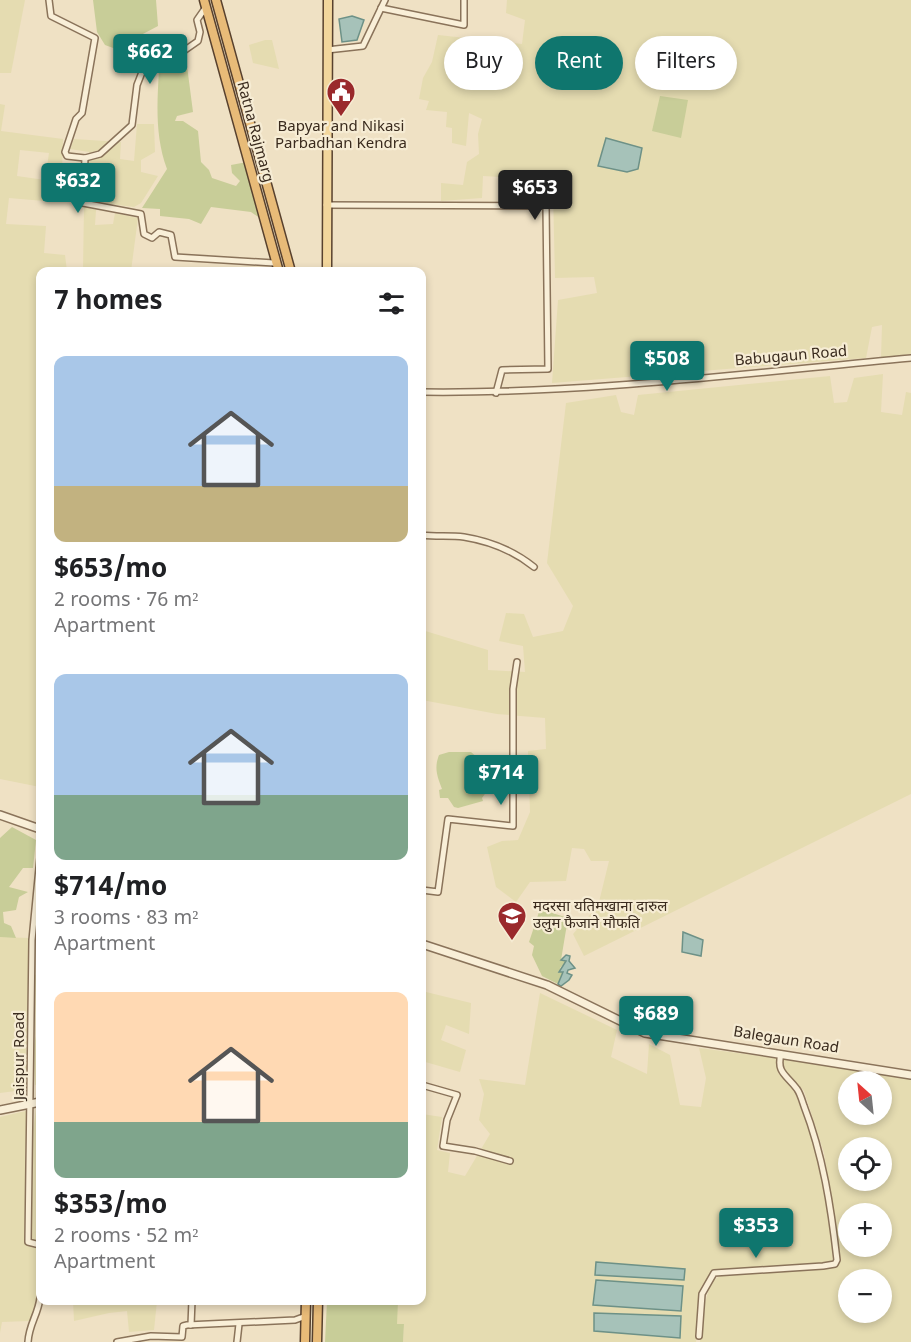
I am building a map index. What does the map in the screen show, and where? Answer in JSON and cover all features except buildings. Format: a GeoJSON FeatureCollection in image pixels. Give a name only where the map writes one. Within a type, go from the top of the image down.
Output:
{"type":"FeatureCollection","features":[{"type":"Feature","properties":{"kind":"highway","name":"Ratna Rajmarg"},"geometry":{"type":"LineString","coordinates":[[216,0],[290,267]]}},
{"type":"Feature","properties":{"kind":"highway","name":"Ratna Rajmarg"},"geometry":{"type":"LineString","coordinates":[[205,4],[277,267]]}},
{"type":"Feature","properties":{"kind":"highway"},"geometry":{"type":"LineString","coordinates":[[305,1342],[306,1305]]}},
{"type":"Feature","properties":{"kind":"highway"},"geometry":{"type":"LineString","coordinates":[[317,1342],[318,1305]]}},
{"type":"Feature","properties":{"kind":"main road"},"geometry":{"type":"LineString","coordinates":[[327,267],[328,0]]}},
{"type":"Feature","properties":{"kind":"street"},"geometry":{"type":"LineString","coordinates":[[50,0],[51,16],[95,38],[82,113],[76,119],[65,152],[67,156],[85,158],[100,154],[128,130],[133,117],[137,85],[145,64],[148,61],[174,57],[198,41],[200,32],[197,20],[205,4]]}},
{"type":"Feature","properties":{"kind":"street"},"geometry":{"type":"LineString","coordinates":[[327,50],[363,46],[385,0]]}},
{"type":"Feature","properties":{"kind":"street"},"geometry":{"type":"LineString","coordinates":[[381,8],[464,25],[464,0]]}},
{"type":"Feature","properties":{"kind":"street"},"geometry":{"type":"LineString","coordinates":[[85,158],[83,203],[141,214],[144,234],[152,238],[159,232],[171,235],[176,257],[199,256],[253,263],[274,263],[275,259]]}},
{"type":"Feature","properties":{"kind":"street"},"geometry":{"type":"LineString","coordinates":[[326,205],[546,206],[548,369],[502,370],[496,393]]}},
{"type":"Feature","properties":{"kind":"street","name":"Babugaun Road"},"geometry":{"type":"LineString","coordinates":[[426,392],[496,393],[911,358]]}},
{"type":"Feature","properties":{"kind":"street"},"geometry":{"type":"LineString","coordinates":[[426,536],[439,538],[462,536],[489,543],[520,555],[534,567]]}},
{"type":"Feature","properties":{"kind":"street"},"geometry":{"type":"LineString","coordinates":[[426,890],[438,892],[448,819],[513,826],[513,689],[517,662]]}},
{"type":"Feature","properties":{"kind":"street"},"geometry":{"type":"LineString","coordinates":[[0,815],[36,828]]}},
{"type":"Feature","properties":{"kind":"street","name":"Jaispur Road"},"geometry":{"type":"LineString","coordinates":[[36,899],[32,940],[32,1036],[29,1055],[32,1104],[28,1155],[28,1242],[36,1244]]}},
{"type":"Feature","properties":{"kind":"street","name":"Balegaun Road"},"geometry":{"type":"LineString","coordinates":[[426,946],[547,985],[645,1033],[911,1075]]}},
{"type":"Feature","properties":{"kind":"street"},"geometry":{"type":"LineString","coordinates":[[699,1336],[702,1294],[714,1273],[823,1266],[835,1264],[837,1260],[826,1179],[817,1144],[797,1089],[781,1072],[778,1065],[781,1054]]}},
{"type":"Feature","properties":{"kind":"street"},"geometry":{"type":"LineString","coordinates":[[426,1086],[457,1095],[447,1120],[443,1146],[475,1151],[510,1161]]}},
{"type":"Feature","properties":{"kind":"street"},"geometry":{"type":"LineString","coordinates":[[0,1110],[36,1103]]}},
{"type":"Feature","properties":{"kind":"street"},"geometry":{"type":"LineString","coordinates":[[28,1342],[29,1325],[39,1312],[40,1305]]}},
{"type":"Feature","properties":{"kind":"street"},"geometry":{"type":"LineString","coordinates":[[191,1325],[192,1305]]}},
{"type":"Feature","properties":{"kind":"street"},"geometry":{"type":"LineString","coordinates":[[117,1342],[182,1339],[183,1326],[295,1320],[306,1316]]}},
{"type":"Feature","properties":{"kind":"street"},"geometry":{"type":"LineString","coordinates":[[237,1342],[239,1324]]}},
{"type":"Feature","properties":{"kind":"shaded area"},"geometry":{"type":"Polygon","coordinates":[[[0,0],[25,0],[11,73],[0,73],[0,0]]]}},
{"type":"Feature","properties":{"kind":"shaded area"},"geometry":{"type":"Polygon","coordinates":[[[507,0],[911,0],[911,354],[881,358],[882,325],[872,327],[866,358],[552,383],[558,300],[597,293],[594,277],[555,278],[553,191],[517,199],[518,178],[483,176],[482,198],[441,201],[441,183],[463,185],[467,162],[479,154],[478,134],[482,119],[469,113],[466,146],[452,143],[452,128],[446,127],[447,112],[426,110],[429,101],[419,99],[423,78],[432,62],[438,35],[447,36],[444,36],[444,90],[523,90],[525,20],[506,13],[507,0]]]}},
{"type":"Feature","properties":{"kind":"shaded area"},"geometry":{"type":"Polygon","coordinates":[[[272,40],[279,69],[253,63],[249,45],[272,40]]]}},
{"type":"Feature","properties":{"kind":"shaded area"},"geometry":{"type":"Polygon","coordinates":[[[0,104],[5,105],[1,131],[63,139],[62,171],[46,173],[49,153],[20,150],[17,176],[45,180],[44,201],[9,198],[6,224],[46,226],[44,253],[65,255],[66,267],[36,267],[36,786],[0,779],[0,104]]]}},
{"type":"Feature","properties":{"kind":"shaded area"},"geometry":{"type":"Polygon","coordinates":[[[137,124],[154,124],[155,152],[141,160],[141,172],[158,176],[141,203],[134,207],[86,201],[89,152],[70,149],[74,139],[121,142],[120,159],[134,161],[137,124]]]}},
{"type":"Feature","properties":{"kind":"shaded area"},"geometry":{"type":"Polygon","coordinates":[[[84,206],[96,210],[95,225],[113,224],[115,213],[138,218],[132,267],[83,267],[84,206]]]}},
{"type":"Feature","properties":{"kind":"shaded area"},"geometry":{"type":"Polygon","coordinates":[[[883,374],[881,412],[902,415],[906,392],[911,393],[911,794],[584,956],[573,934],[598,906],[609,861],[591,861],[584,849],[572,848],[566,881],[530,882],[516,902],[496,887],[487,847],[502,841],[518,840],[530,812],[528,751],[546,749],[545,718],[497,714],[426,701],[426,631],[488,650],[488,670],[525,672],[523,646],[499,641],[506,613],[524,614],[533,637],[563,631],[573,606],[547,563],[566,403],[616,395],[621,412],[634,415],[638,395],[830,376],[834,403],[847,402],[854,378],[883,374]]]}},
{"type":"Feature","properties":{"kind":"shaded area"},"geometry":{"type":"Polygon","coordinates":[[[0,937],[29,938],[30,1020],[26,1047],[27,1081],[23,1090],[0,1093],[0,937]]]}},
{"type":"Feature","properties":{"kind":"shaded area"},"geometry":{"type":"Polygon","coordinates":[[[35,975],[36,975],[36,1036],[35,975]]]}},
{"type":"Feature","properties":{"kind":"shaded area"},"geometry":{"type":"Polygon","coordinates":[[[426,992],[471,1003],[469,1034],[446,1025],[441,1040],[466,1050],[460,1072],[426,1062],[426,992]]]}},
{"type":"Feature","properties":{"kind":"shaded area"},"geometry":{"type":"Polygon","coordinates":[[[540,993],[617,1030],[611,1057],[647,1074],[649,1044],[670,1055],[680,1105],[701,1107],[706,1078],[699,1048],[776,1058],[778,1073],[794,1090],[813,1138],[830,1222],[833,1262],[713,1271],[701,1287],[696,1342],[403,1342],[404,1324],[397,1324],[397,1305],[426,1305],[426,1115],[442,1117],[437,1150],[450,1153],[448,1172],[465,1176],[490,1134],[479,1120],[484,1094],[479,1079],[525,1085],[540,993]]]}},
{"type":"Feature","properties":{"kind":"shaded area"},"geometry":{"type":"Polygon","coordinates":[[[36,1036],[35,1085],[33,1050],[36,1036]]]}},
{"type":"Feature","properties":{"kind":"shaded area"},"geometry":{"type":"Polygon","coordinates":[[[782,1059],[859,1071],[838,1071],[838,1125],[892,1125],[892,1076],[911,1079],[911,1342],[700,1342],[702,1313],[711,1282],[723,1274],[835,1267],[840,1262],[839,1257],[892,1257],[892,1203],[838,1203],[838,1248],[824,1153],[804,1091],[781,1063],[782,1059]]]}},
{"type":"Feature","properties":{"kind":"shaded area"},"geometry":{"type":"Polygon","coordinates":[[[30,1110],[25,1153],[26,1241],[27,1246],[36,1248],[36,1305],[36,1311],[29,1321],[2,1322],[0,1333],[0,1117],[30,1110]]]}},
{"type":"Feature","properties":{"kind":"shaded area"},"geometry":{"type":"Polygon","coordinates":[[[36,1110],[36,1241],[33,1241],[31,1236],[31,1143],[36,1110]]]}},
{"type":"Feature","properties":{"kind":"shaded area"},"geometry":{"type":"Polygon","coordinates":[[[73,1305],[157,1305],[154,1330],[129,1332],[127,1311],[74,1321],[73,1305]]]}},
{"type":"Feature","properties":{"kind":"green space"},"geometry":{"type":"Polygon","coordinates":[[[93,0],[156,0],[158,26],[141,35],[144,53],[135,56],[105,45],[97,32],[93,0]]]}},
{"type":"Feature","properties":{"kind":"green space"},"geometry":{"type":"Polygon","coordinates":[[[187,66],[193,112],[177,116],[175,121],[183,121],[198,131],[201,162],[209,170],[212,178],[236,186],[240,181],[232,173],[231,165],[247,162],[261,219],[251,212],[211,207],[201,224],[189,219],[160,216],[160,209],[142,208],[167,169],[159,133],[157,108],[159,70],[187,66]]]}},
{"type":"Feature","properties":{"kind":"green space"},"geometry":{"type":"Polygon","coordinates":[[[660,96],[688,100],[681,138],[652,131],[660,96]]]}},
{"type":"Feature","properties":{"kind":"green space"},"geometry":{"type":"Polygon","coordinates":[[[449,752],[471,752],[480,760],[479,765],[489,772],[494,781],[482,798],[483,801],[458,808],[454,807],[448,798],[440,798],[439,790],[442,789],[437,772],[437,760],[439,755],[449,752]]]}},
{"type":"Feature","properties":{"kind":"green space"},"geometry":{"type":"Polygon","coordinates":[[[12,827],[36,840],[33,868],[23,868],[9,887],[28,892],[19,897],[16,910],[3,912],[4,923],[11,926],[16,938],[0,937],[0,838],[12,827]]]}},
{"type":"Feature","properties":{"kind":"green space"},"geometry":{"type":"Polygon","coordinates":[[[540,909],[568,918],[561,960],[566,961],[560,968],[563,972],[558,984],[542,976],[532,955],[534,946],[529,942],[540,909]]]}},
{"type":"Feature","properties":{"kind":"green space"},"geometry":{"type":"Polygon","coordinates":[[[327,1305],[398,1305],[397,1324],[404,1324],[403,1342],[325,1342],[327,1305]]]}},
{"type":"Feature","properties":{"kind":"water"},"geometry":{"type":"Polygon","coordinates":[[[352,16],[364,20],[357,40],[342,42],[339,19],[352,16]]]}},
{"type":"Feature","properties":{"kind":"water"},"geometry":{"type":"Polygon","coordinates":[[[606,138],[642,148],[638,169],[627,172],[598,166],[606,138]]]}},
{"type":"Feature","properties":{"kind":"water"},"geometry":{"type":"Polygon","coordinates":[[[683,932],[703,940],[701,956],[682,952],[683,932]]]}},
{"type":"Feature","properties":{"kind":"water"},"geometry":{"type":"Polygon","coordinates":[[[566,955],[570,956],[569,961],[575,968],[568,970],[567,973],[572,975],[561,986],[558,984],[563,972],[559,972],[566,961],[561,960],[566,955]]]}},
{"type":"Feature","properties":{"kind":"water"},"geometry":{"type":"Polygon","coordinates":[[[596,1262],[685,1269],[684,1280],[595,1275],[596,1262]]]}},
{"type":"Feature","properties":{"kind":"water"},"geometry":{"type":"Polygon","coordinates":[[[596,1280],[683,1286],[681,1311],[593,1305],[596,1280]]]}},
{"type":"Feature","properties":{"kind":"water"},"geometry":{"type":"Polygon","coordinates":[[[594,1313],[681,1316],[680,1338],[594,1331],[594,1313]]]}},
{"type":"Feature","properties":{"kind":"place","name":"Bapyar and Nikasi Parbadhan Kendra"},"geometry":{"type":"Point","coordinates":[341,118]}},
{"type":"Feature","properties":{"kind":"place","name":"मदरसा यतिमखाना दारुल उलुम फैजाने माैफति"},"geometry":{"type":"Point","coordinates":[512,942]}}]}
